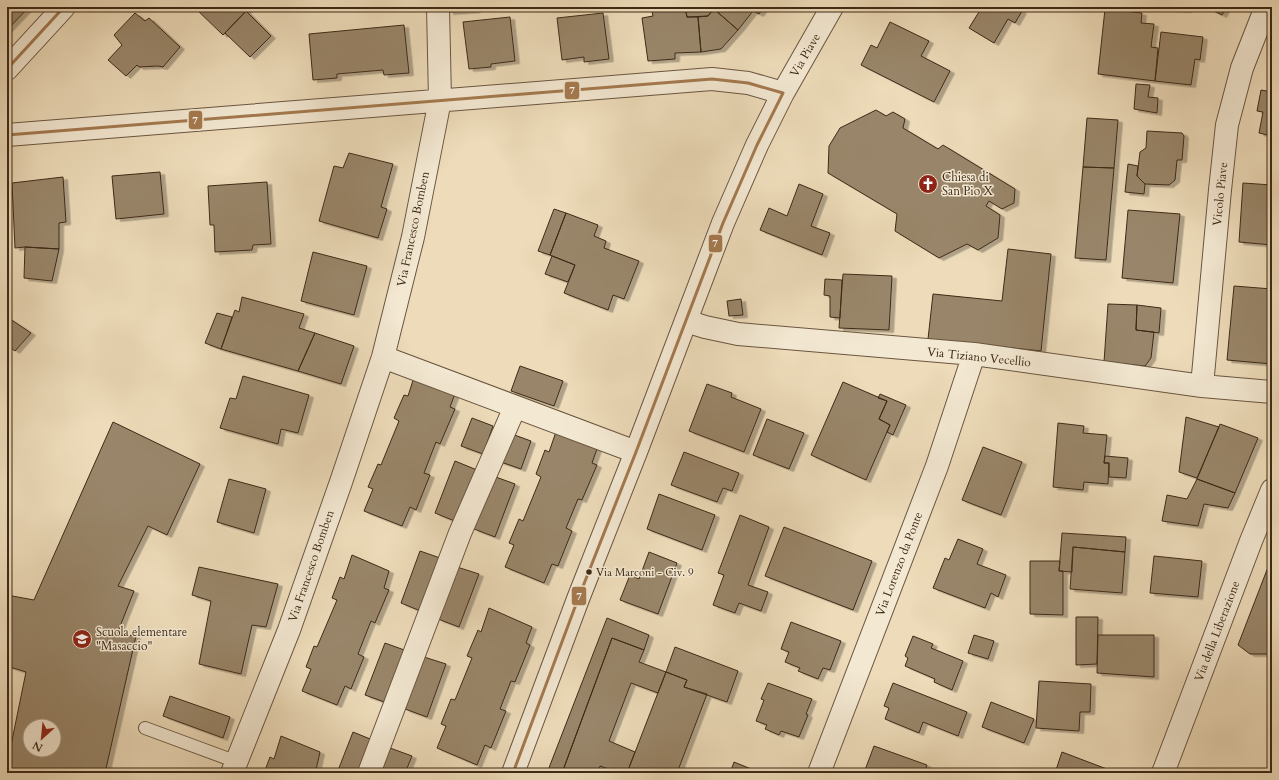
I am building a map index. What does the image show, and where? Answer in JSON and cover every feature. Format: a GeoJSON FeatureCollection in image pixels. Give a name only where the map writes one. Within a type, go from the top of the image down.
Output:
{"type":"FeatureCollection","features":[{"type":"Feature","properties":{"kind":"street"},"geometry":{"type":"LineString","coordinates":[[7,69],[64,7]]}},
{"type":"Feature","properties":{"kind":"street","name":"Via Francesco Bomben"},"geometry":{"type":"LineString","coordinates":[[234,768],[289,630],[383,357],[413,237],[440,100],[438,7]]}},
{"type":"Feature","properties":{"kind":"street","name":"Via Piave"},"geometry":{"type":"LineString","coordinates":[[513,773],[578,599],[636,452],[723,223],[757,145],[783,93],[832,7]]}},
{"type":"Feature","properties":{"kind":"street","name":"Vicolo Piave"},"geometry":{"type":"LineString","coordinates":[[1202,386],[1227,125],[1242,68],[1266,7]]}},
{"type":"Feature","properties":{"kind":"street"},"geometry":{"type":"LineString","coordinates":[[7,135],[712,79],[748,82],[783,93]]}},
{"type":"Feature","properties":{"kind":"street","name":"Via Tiziano Vecellio"},"geometry":{"type":"LineString","coordinates":[[686,321],[705,327],[738,334],[974,354],[1202,386],[1272,392]]}},
{"type":"Feature","properties":{"kind":"street","name":"Via Lorenzo da Ponte"},"geometry":{"type":"LineString","coordinates":[[819,773],[936,466],[974,354]]}},
{"type":"Feature","properties":{"kind":"street"},"geometry":{"type":"LineString","coordinates":[[383,357],[636,452]]}},
{"type":"Feature","properties":{"kind":"street"},"geometry":{"type":"LineString","coordinates":[[369,773],[458,540],[515,407]]}},
{"type":"Feature","properties":{"kind":"street","name":"Via della Liberazione"},"geometry":{"type":"LineString","coordinates":[[1163,773],[1248,548],[1272,490]]}},
{"type":"Feature","properties":{"kind":"lane"},"geometry":{"type":"LineString","coordinates":[[145,728],[234,768]]}},
{"type":"Feature","properties":{"kind":"building"},"geometry":{"type":"Polygon","coordinates":[[[7,7],[29,7],[7,30],[7,7]]]}},
{"type":"Feature","properties":{"kind":"building"},"geometry":{"type":"Polygon","coordinates":[[[194,7],[250,7],[223,35],[194,7]]]}},
{"type":"Feature","properties":{"kind":"building"},"geometry":{"type":"Polygon","coordinates":[[[449,7],[476,7],[476,10],[449,12],[449,7]]]}},
{"type":"Feature","properties":{"kind":"building"},"geometry":{"type":"Polygon","coordinates":[[[651,7],[685,7],[687,17],[698,17],[701,52],[675,53],[675,59],[648,61],[642,18],[653,16],[651,7]]]}},
{"type":"Feature","properties":{"kind":"building"},"geometry":{"type":"Polygon","coordinates":[[[685,7],[714,8],[708,16],[687,17],[685,7]]]}},
{"type":"Feature","properties":{"kind":"building"},"geometry":{"type":"Polygon","coordinates":[[[716,7],[764,7],[759,14],[753,11],[738,30],[714,9],[716,7]]]}},
{"type":"Feature","properties":{"kind":"building"},"geometry":{"type":"Polygon","coordinates":[[[982,7],[1016,7],[1022,11],[1015,23],[1008,19],[994,43],[969,28],[982,7]]]}},
{"type":"Feature","properties":{"kind":"building"},"geometry":{"type":"Polygon","coordinates":[[[1168,7],[1189,7],[1187,10],[1172,9],[1168,7]]]}},
{"type":"Feature","properties":{"kind":"building"},"geometry":{"type":"Polygon","coordinates":[[[1206,7],[1226,7],[1222,15],[1206,7]]]}},
{"type":"Feature","properties":{"kind":"building"},"geometry":{"type":"Polygon","coordinates":[[[714,9],[738,30],[721,49],[701,52],[698,17],[708,16],[714,9]]]}},
{"type":"Feature","properties":{"kind":"building"},"geometry":{"type":"Polygon","coordinates":[[[1105,9],[1142,13],[1141,23],[1154,24],[1151,47],[1158,48],[1155,81],[1098,74],[1105,9]]]}},
{"type":"Feature","properties":{"kind":"building"},"geometry":{"type":"Polygon","coordinates":[[[246,11],[271,36],[250,57],[225,33],[246,11]]]}},
{"type":"Feature","properties":{"kind":"building"},"geometry":{"type":"Polygon","coordinates":[[[135,13],[145,21],[149,18],[180,47],[163,67],[139,67],[137,65],[126,76],[108,60],[122,45],[114,35],[135,13]]]}},
{"type":"Feature","properties":{"kind":"building"},"geometry":{"type":"Polygon","coordinates":[[[603,13],[609,59],[584,62],[584,57],[562,60],[557,18],[603,13]]]}},
{"type":"Feature","properties":{"kind":"building"},"geometry":{"type":"Polygon","coordinates":[[[510,17],[515,61],[491,64],[491,67],[469,69],[463,22],[510,17]]]}},
{"type":"Feature","properties":{"kind":"building"},"geometry":{"type":"Polygon","coordinates":[[[890,22],[929,41],[921,56],[950,71],[934,102],[861,65],[871,45],[877,48],[890,22]]]}},
{"type":"Feature","properties":{"kind":"building"},"geometry":{"type":"Polygon","coordinates":[[[404,25],[409,73],[384,75],[383,70],[337,74],[337,78],[313,80],[309,34],[404,25]]]}},
{"type":"Feature","properties":{"kind":"building"},"geometry":{"type":"Polygon","coordinates":[[[1161,32],[1203,37],[1200,60],[1195,59],[1191,85],[1155,81],[1161,32]]]}},
{"type":"Feature","properties":{"kind":"building"},"geometry":{"type":"Polygon","coordinates":[[[1136,84],[1150,85],[1148,97],[1158,98],[1157,113],[1134,109],[1136,84]]]}},
{"type":"Feature","properties":{"kind":"building"},"geometry":{"type":"Polygon","coordinates":[[[1261,90],[1272,92],[1272,136],[1259,133],[1263,112],[1257,111],[1261,90]]]}},
{"type":"Feature","properties":{"kind":"building","name":"Chiesa di San Pio X"},"geometry":{"type":"Polygon","coordinates":[[[876,110],[886,116],[893,112],[905,119],[903,128],[938,149],[943,145],[1015,189],[1014,203],[1002,209],[989,201],[986,206],[1000,215],[998,238],[978,250],[967,244],[939,258],[895,231],[897,214],[828,173],[829,146],[840,128],[876,110]]]}},
{"type":"Feature","properties":{"kind":"building"},"geometry":{"type":"Polygon","coordinates":[[[1087,118],[1118,120],[1114,168],[1083,167],[1087,118]]]}},
{"type":"Feature","properties":{"kind":"building"},"geometry":{"type":"Polygon","coordinates":[[[1147,131],[1182,133],[1184,136],[1182,160],[1177,160],[1175,180],[1169,185],[1145,184],[1137,176],[1140,152],[1146,148],[1147,131]]]}},
{"type":"Feature","properties":{"kind":"building"},"geometry":{"type":"Polygon","coordinates":[[[349,153],[393,164],[381,207],[387,209],[378,238],[319,221],[334,166],[343,168],[349,153]]]}},
{"type":"Feature","properties":{"kind":"building"},"geometry":{"type":"Polygon","coordinates":[[[1128,164],[1138,166],[1137,176],[1145,184],[1144,194],[1125,192],[1128,164]]]}},
{"type":"Feature","properties":{"kind":"building"},"geometry":{"type":"Polygon","coordinates":[[[1083,167],[1114,168],[1106,260],[1075,258],[1083,167]]]}},
{"type":"Feature","properties":{"kind":"building"},"geometry":{"type":"Polygon","coordinates":[[[160,172],[164,214],[116,219],[112,176],[160,172]]]}},
{"type":"Feature","properties":{"kind":"building"},"geometry":{"type":"Polygon","coordinates":[[[63,177],[66,222],[59,223],[59,249],[25,247],[15,248],[12,183],[63,177]]]}},
{"type":"Feature","properties":{"kind":"building"},"geometry":{"type":"Polygon","coordinates":[[[267,182],[271,244],[253,245],[252,250],[215,252],[214,225],[210,225],[208,186],[267,182]]]}},
{"type":"Feature","properties":{"kind":"building"},"geometry":{"type":"Polygon","coordinates":[[[1243,183],[1272,185],[1272,245],[1239,242],[1243,183]]]}},
{"type":"Feature","properties":{"kind":"building"},"geometry":{"type":"Polygon","coordinates":[[[799,184],[823,194],[811,226],[830,233],[822,255],[760,230],[769,208],[787,216],[799,184]]]}},
{"type":"Feature","properties":{"kind":"building"},"geometry":{"type":"Polygon","coordinates":[[[554,209],[566,213],[550,255],[538,251],[554,209]]]}},
{"type":"Feature","properties":{"kind":"building"},"geometry":{"type":"Polygon","coordinates":[[[1128,210],[1180,214],[1173,283],[1122,278],[1128,210]]]}},
{"type":"Feature","properties":{"kind":"building"},"geometry":{"type":"Polygon","coordinates":[[[566,213],[598,225],[594,236],[606,241],[604,248],[639,261],[624,299],[613,295],[608,310],[564,293],[575,265],[550,255],[566,213]]]}},
{"type":"Feature","properties":{"kind":"building"},"geometry":{"type":"Polygon","coordinates":[[[25,247],[59,249],[52,281],[24,278],[25,247]]]}},
{"type":"Feature","properties":{"kind":"building"},"geometry":{"type":"Polygon","coordinates":[[[1008,249],[1051,254],[1041,351],[928,339],[933,294],[1002,301],[1008,249]]]}},
{"type":"Feature","properties":{"kind":"building"},"geometry":{"type":"Polygon","coordinates":[[[313,252],[367,266],[354,315],[301,301],[313,252]]]}},
{"type":"Feature","properties":{"kind":"building"},"geometry":{"type":"Polygon","coordinates":[[[552,256],[575,265],[568,282],[545,274],[552,256]]]}},
{"type":"Feature","properties":{"kind":"building"},"geometry":{"type":"Polygon","coordinates":[[[843,274],[892,276],[889,330],[839,328],[843,274]]]}},
{"type":"Feature","properties":{"kind":"building"},"geometry":{"type":"Polygon","coordinates":[[[825,279],[842,280],[840,318],[830,317],[830,296],[824,295],[825,279]]]}},
{"type":"Feature","properties":{"kind":"building"},"geometry":{"type":"Polygon","coordinates":[[[1234,286],[1272,289],[1272,364],[1227,360],[1234,286]]]}},
{"type":"Feature","properties":{"kind":"building"},"geometry":{"type":"Polygon","coordinates":[[[242,297],[304,314],[299,328],[315,333],[298,371],[221,349],[235,310],[239,312],[242,297]]]}},
{"type":"Feature","properties":{"kind":"building"},"geometry":{"type":"Polygon","coordinates":[[[741,299],[743,315],[729,316],[727,301],[741,299]]]}},
{"type":"Feature","properties":{"kind":"building"},"geometry":{"type":"Polygon","coordinates":[[[1108,304],[1137,305],[1136,330],[1154,332],[1151,358],[1145,366],[1104,362],[1108,304]]]}},
{"type":"Feature","properties":{"kind":"building"},"geometry":{"type":"Polygon","coordinates":[[[1137,305],[1161,308],[1159,333],[1136,330],[1137,305]]]}},
{"type":"Feature","properties":{"kind":"building"},"geometry":{"type":"Polygon","coordinates":[[[217,313],[232,317],[221,349],[205,343],[217,313]]]}},
{"type":"Feature","properties":{"kind":"building"},"geometry":{"type":"Polygon","coordinates":[[[7,317],[31,333],[15,351],[7,345],[7,317]]]}},
{"type":"Feature","properties":{"kind":"building"},"geometry":{"type":"Polygon","coordinates":[[[315,333],[354,346],[341,384],[298,371],[315,333]]]}},
{"type":"Feature","properties":{"kind":"building"},"geometry":{"type":"Polygon","coordinates":[[[520,366],[563,381],[554,406],[511,391],[520,366]]]}},
{"type":"Feature","properties":{"kind":"building"},"geometry":{"type":"Polygon","coordinates":[[[415,374],[456,391],[450,407],[455,409],[440,444],[436,442],[424,473],[430,475],[416,510],[410,507],[402,526],[364,511],[373,489],[368,487],[378,464],[381,465],[399,421],[394,418],[404,395],[408,396],[415,374]]]}},
{"type":"Feature","properties":{"kind":"building"},"geometry":{"type":"Polygon","coordinates":[[[243,376],[309,395],[298,433],[281,429],[278,444],[220,428],[230,398],[236,399],[243,376]]]}},
{"type":"Feature","properties":{"kind":"building"},"geometry":{"type":"Polygon","coordinates":[[[843,382],[887,401],[879,419],[890,425],[866,480],[811,455],[843,382]]]}},
{"type":"Feature","properties":{"kind":"building"},"geometry":{"type":"Polygon","coordinates":[[[707,384],[732,393],[731,397],[761,409],[744,452],[689,431],[707,384]]]}},
{"type":"Feature","properties":{"kind":"building"},"geometry":{"type":"Polygon","coordinates":[[[880,394],[906,405],[893,435],[887,432],[890,425],[879,419],[887,401],[878,398],[880,394]]]}},
{"type":"Feature","properties":{"kind":"building"},"geometry":{"type":"Polygon","coordinates":[[[1186,417],[1219,427],[1197,478],[1179,472],[1186,417]]]}},
{"type":"Feature","properties":{"kind":"building"},"geometry":{"type":"Polygon","coordinates":[[[472,418],[493,426],[483,454],[461,446],[472,418]]]}},
{"type":"Feature","properties":{"kind":"building"},"geometry":{"type":"Polygon","coordinates":[[[767,419],[804,433],[789,469],[753,455],[767,419]]]}},
{"type":"Feature","properties":{"kind":"building"},"geometry":{"type":"Polygon","coordinates":[[[113,422],[200,464],[167,535],[148,526],[118,586],[134,591],[117,634],[136,636],[105,773],[7,773],[7,765],[26,672],[7,666],[7,595],[34,600],[113,422]]]}},
{"type":"Feature","properties":{"kind":"building"},"geometry":{"type":"Polygon","coordinates":[[[1058,423],[1084,426],[1083,433],[1107,435],[1104,463],[1109,463],[1108,484],[1084,482],[1083,490],[1053,487],[1058,423]]]}},
{"type":"Feature","properties":{"kind":"building"},"geometry":{"type":"Polygon","coordinates":[[[1220,424],[1258,438],[1235,493],[1197,479],[1220,424]]]}},
{"type":"Feature","properties":{"kind":"building"},"geometry":{"type":"Polygon","coordinates":[[[557,429],[598,446],[592,463],[597,465],[582,500],[578,499],[566,528],[572,531],[558,566],[552,564],[544,583],[505,567],[514,545],[509,543],[519,519],[523,521],[541,477],[536,474],[545,450],[549,452],[557,429]]]}},
{"type":"Feature","properties":{"kind":"building"},"geometry":{"type":"Polygon","coordinates":[[[509,433],[531,441],[521,469],[498,461],[509,433]]]}},
{"type":"Feature","properties":{"kind":"building"},"geometry":{"type":"Polygon","coordinates":[[[983,447],[1022,462],[1001,515],[962,500],[983,447]]]}},
{"type":"Feature","properties":{"kind":"building"},"geometry":{"type":"Polygon","coordinates":[[[684,452],[739,473],[732,491],[723,488],[717,502],[671,485],[684,452]]]}},
{"type":"Feature","properties":{"kind":"building"},"geometry":{"type":"Polygon","coordinates":[[[1105,456],[1128,458],[1126,478],[1109,477],[1109,463],[1104,463],[1105,456]]]}},
{"type":"Feature","properties":{"kind":"building"},"geometry":{"type":"Polygon","coordinates":[[[455,461],[477,470],[457,522],[435,513],[455,461]]]}},
{"type":"Feature","properties":{"kind":"building"},"geometry":{"type":"Polygon","coordinates":[[[493,476],[515,484],[495,537],[474,529],[493,476]]]}},
{"type":"Feature","properties":{"kind":"building"},"geometry":{"type":"Polygon","coordinates":[[[229,479],[266,489],[254,533],[217,522],[229,479]]]}},
{"type":"Feature","properties":{"kind":"building"},"geometry":{"type":"Polygon","coordinates":[[[1197,479],[1235,493],[1228,508],[1204,504],[1198,526],[1162,521],[1167,495],[1187,499],[1197,479]]]}},
{"type":"Feature","properties":{"kind":"building"},"geometry":{"type":"Polygon","coordinates":[[[659,494],[715,515],[702,550],[647,529],[659,494]]]}},
{"type":"Feature","properties":{"kind":"building"},"geometry":{"type":"Polygon","coordinates":[[[740,515],[769,527],[748,585],[768,592],[761,611],[739,603],[735,613],[713,605],[724,575],[718,573],[740,515]]]}},
{"type":"Feature","properties":{"kind":"building"},"geometry":{"type":"Polygon","coordinates":[[[784,527],[872,561],[853,610],[765,576],[784,527]]]}},
{"type":"Feature","properties":{"kind":"building"},"geometry":{"type":"Polygon","coordinates":[[[1062,533],[1126,537],[1125,552],[1073,547],[1072,572],[1059,571],[1062,533]]]}},
{"type":"Feature","properties":{"kind":"building"},"geometry":{"type":"Polygon","coordinates":[[[958,539],[983,549],[977,564],[1006,575],[998,597],[991,593],[985,608],[933,588],[945,558],[949,560],[958,539]]]}},
{"type":"Feature","properties":{"kind":"building"},"geometry":{"type":"Polygon","coordinates":[[[1073,547],[1125,552],[1122,593],[1070,589],[1073,547]]]}},
{"type":"Feature","properties":{"kind":"building"},"geometry":{"type":"Polygon","coordinates":[[[420,551],[443,559],[423,612],[401,603],[420,551]]]}},
{"type":"Feature","properties":{"kind":"building"},"geometry":{"type":"Polygon","coordinates":[[[649,552],[677,563],[658,614],[620,600],[630,575],[639,579],[649,552]]]}},
{"type":"Feature","properties":{"kind":"building"},"geometry":{"type":"Polygon","coordinates":[[[352,555],[389,571],[384,588],[389,590],[375,623],[371,621],[358,654],[364,657],[351,689],[345,686],[337,705],[302,691],[311,669],[306,667],[314,646],[317,647],[337,600],[332,598],[340,577],[344,579],[352,555]]]}},
{"type":"Feature","properties":{"kind":"building"},"geometry":{"type":"Polygon","coordinates":[[[1154,556],[1202,561],[1198,597],[1150,593],[1154,556]]]}},
{"type":"Feature","properties":{"kind":"building"},"geometry":{"type":"Polygon","coordinates":[[[1030,561],[1060,561],[1059,571],[1063,571],[1063,615],[1030,614],[1030,561]]]}},
{"type":"Feature","properties":{"kind":"building"},"geometry":{"type":"Polygon","coordinates":[[[1270,562],[1272,563],[1272,654],[1250,654],[1238,645],[1270,562]]]}},
{"type":"Feature","properties":{"kind":"building"},"geometry":{"type":"Polygon","coordinates":[[[199,567],[278,584],[266,627],[252,625],[241,674],[199,664],[211,601],[192,595],[199,567]]]}},
{"type":"Feature","properties":{"kind":"building"},"geometry":{"type":"Polygon","coordinates":[[[457,567],[479,574],[459,627],[438,619],[457,567]]]}},
{"type":"Feature","properties":{"kind":"building"},"geometry":{"type":"Polygon","coordinates":[[[489,608],[532,627],[526,643],[530,645],[515,682],[511,681],[500,709],[506,711],[491,748],[485,745],[477,765],[437,748],[446,726],[441,724],[451,699],[455,700],[472,658],[467,656],[478,630],[481,632],[489,608]]]}},
{"type":"Feature","properties":{"kind":"building"},"geometry":{"type":"Polygon","coordinates":[[[1076,617],[1098,617],[1097,664],[1076,665],[1076,617]]]}},
{"type":"Feature","properties":{"kind":"building"},"geometry":{"type":"Polygon","coordinates":[[[607,618],[649,635],[644,650],[612,638],[562,773],[547,773],[607,618]]]}},
{"type":"Feature","properties":{"kind":"building"},"geometry":{"type":"Polygon","coordinates":[[[791,622],[841,641],[830,670],[823,668],[818,679],[798,671],[800,668],[785,662],[789,652],[781,649],[791,622]]]}},
{"type":"Feature","properties":{"kind":"building"},"geometry":{"type":"Polygon","coordinates":[[[974,635],[994,641],[988,659],[968,653],[974,635]]]}},
{"type":"Feature","properties":{"kind":"building"},"geometry":{"type":"Polygon","coordinates":[[[1098,635],[1154,635],[1154,677],[1097,673],[1098,635]]]}},
{"type":"Feature","properties":{"kind":"building"},"geometry":{"type":"Polygon","coordinates":[[[913,636],[933,644],[931,648],[963,661],[952,690],[934,682],[935,679],[905,666],[908,658],[905,656],[913,636]]]}},
{"type":"Feature","properties":{"kind":"building"},"geometry":{"type":"Polygon","coordinates":[[[612,638],[644,650],[639,662],[666,672],[658,693],[631,683],[609,741],[635,752],[627,773],[620,773],[600,766],[597,773],[562,773],[612,638]]]}},
{"type":"Feature","properties":{"kind":"building"},"geometry":{"type":"Polygon","coordinates":[[[385,643],[407,651],[387,703],[365,695],[385,643]]]}},
{"type":"Feature","properties":{"kind":"building"},"geometry":{"type":"Polygon","coordinates":[[[675,647],[738,671],[727,702],[684,687],[687,680],[666,672],[675,647]]]}},
{"type":"Feature","properties":{"kind":"building"},"geometry":{"type":"Polygon","coordinates":[[[424,657],[446,664],[427,717],[405,709],[424,657]]]}},
{"type":"Feature","properties":{"kind":"building"},"geometry":{"type":"Polygon","coordinates":[[[666,672],[687,680],[684,687],[707,694],[677,773],[627,773],[666,672]]]}},
{"type":"Feature","properties":{"kind":"building"},"geometry":{"type":"Polygon","coordinates":[[[1039,681],[1091,684],[1090,712],[1080,712],[1079,731],[1036,728],[1039,681]]]}},
{"type":"Feature","properties":{"kind":"building"},"geometry":{"type":"Polygon","coordinates":[[[768,683],[812,699],[806,714],[808,715],[799,737],[781,731],[779,735],[765,729],[767,725],[756,721],[764,700],[761,699],[768,683]]]}},
{"type":"Feature","properties":{"kind":"building"},"geometry":{"type":"Polygon","coordinates":[[[893,683],[967,712],[958,736],[923,722],[919,733],[885,719],[889,708],[884,706],[893,683]]]}},
{"type":"Feature","properties":{"kind":"building"},"geometry":{"type":"Polygon","coordinates":[[[170,696],[230,717],[223,738],[163,716],[170,696]]]}},
{"type":"Feature","properties":{"kind":"building"},"geometry":{"type":"Polygon","coordinates":[[[991,702],[1034,719],[1024,743],[982,727],[991,702]]]}},
{"type":"Feature","properties":{"kind":"building"},"geometry":{"type":"Polygon","coordinates":[[[353,732],[375,741],[363,773],[337,773],[353,732]]]}},
{"type":"Feature","properties":{"kind":"building"},"geometry":{"type":"Polygon","coordinates":[[[281,736],[320,752],[316,770],[321,772],[264,773],[270,757],[274,759],[281,736]]]}},
{"type":"Feature","properties":{"kind":"building"},"geometry":{"type":"Polygon","coordinates":[[[874,746],[927,765],[924,773],[873,773],[865,770],[874,746]]]}},
{"type":"Feature","properties":{"kind":"building"},"geometry":{"type":"Polygon","coordinates":[[[390,748],[412,756],[405,773],[381,773],[390,748]]]}},
{"type":"Feature","properties":{"kind":"building"},"geometry":{"type":"Polygon","coordinates":[[[1062,752],[1112,771],[1111,773],[1055,773],[1062,752]]]}},
{"type":"Feature","properties":{"kind":"building"},"geometry":{"type":"Polygon","coordinates":[[[734,762],[761,773],[730,773],[734,762]]]}},
{"type":"Feature","properties":{"kind":"transit line","name":"7"},"geometry":{"type":"LineString","coordinates":[[7,69],[64,7]]}},
{"type":"Feature","properties":{"kind":"transit line","name":"7"},"geometry":{"type":"LineString","coordinates":[[7,135],[712,79],[748,83],[783,93],[757,145],[723,223],[636,452],[578,599],[513,773]]}},
{"type":"Feature","properties":{"kind":"place","name":"Chiesa di San Pio X"},"geometry":{"type":"Point","coordinates":[928,184]}},
{"type":"Feature","properties":{"kind":"place","name":"Via Marconi - Civ. 9"},"geometry":{"type":"Point","coordinates":[589,572]}},
{"type":"Feature","properties":{"kind":"place","name":"Scuola elementare \"Masaccio\""},"geometry":{"type":"Point","coordinates":[82,639]}}]}
